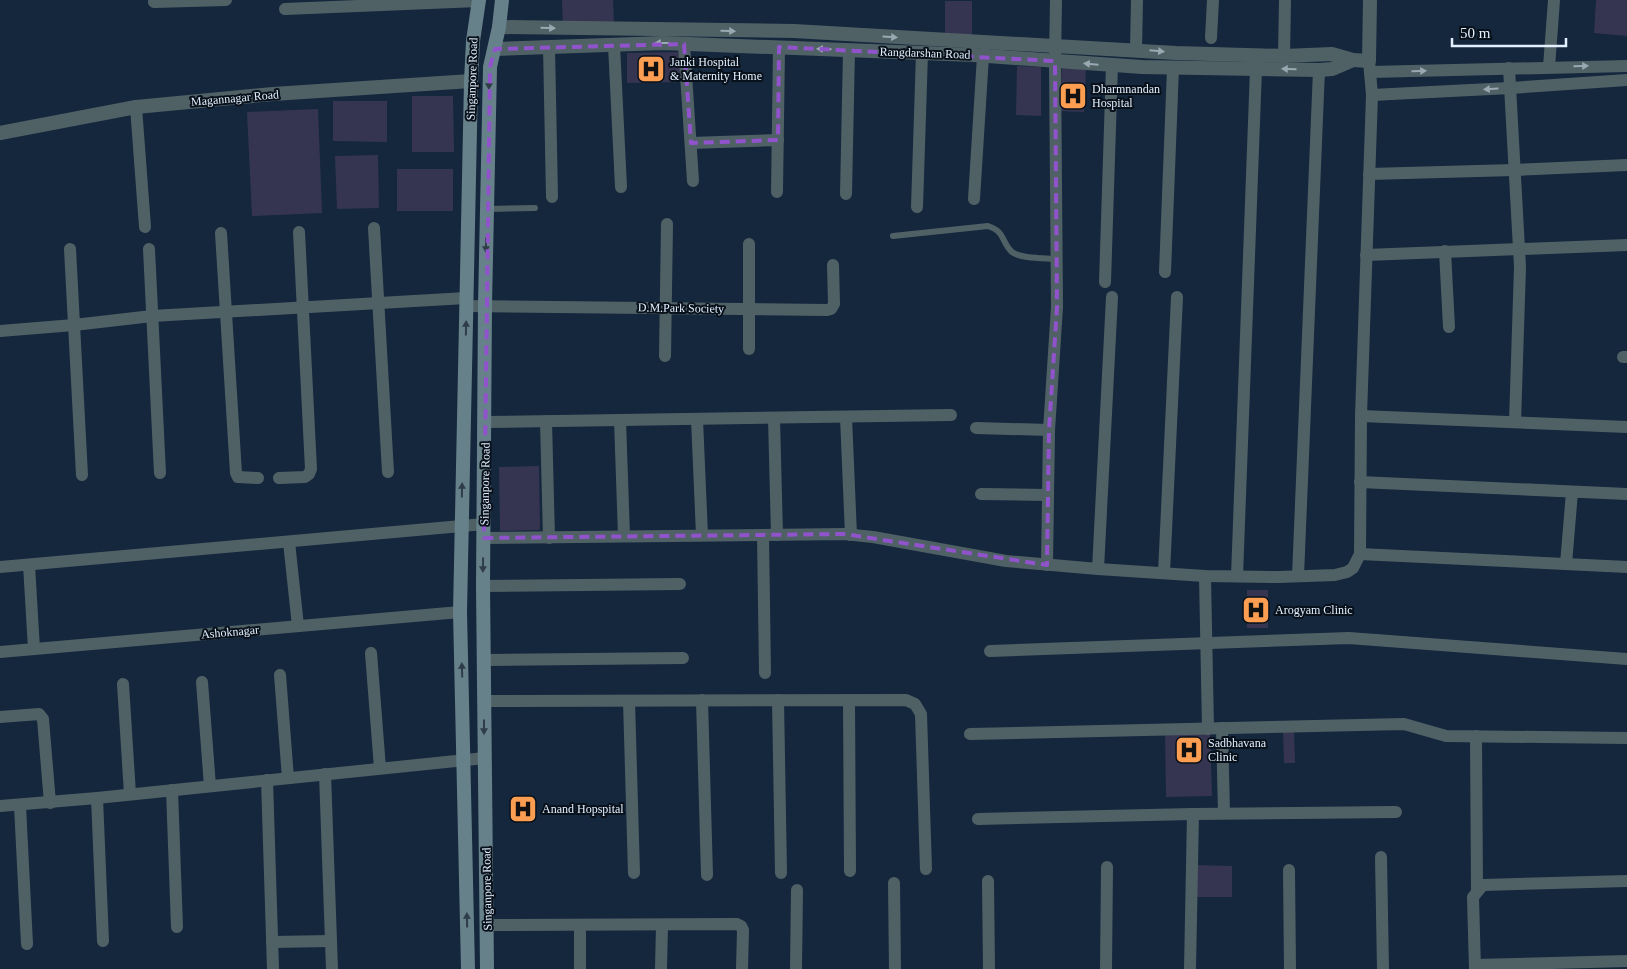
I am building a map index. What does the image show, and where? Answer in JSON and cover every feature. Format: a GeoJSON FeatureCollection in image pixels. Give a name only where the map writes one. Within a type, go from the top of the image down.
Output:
{"type":"FeatureCollection","features":[{"type":"Feature","properties":{"kind":"main road","name":"Singanpore Road"},"geometry":{"type":"LineString","coordinates":[[488,969],[483,586],[486,422],[485,305],[490,68],[499,27],[502,0]]}},
{"type":"Feature","properties":{"kind":"main road","name":"Singanpore Road"},"geometry":{"type":"LineString","coordinates":[[468,969],[460,612],[471,81],[473,41],[479,1]]}},
{"type":"Feature","properties":{"kind":"street"},"geometry":{"type":"LineString","coordinates":[[154,2],[226,0]]}},
{"type":"Feature","properties":{"kind":"street"},"geometry":{"type":"LineString","coordinates":[[1047,565],[1049,430],[1057,331],[1056,0]]}},
{"type":"Feature","properties":{"kind":"street"},"geometry":{"type":"LineString","coordinates":[[1136,50],[1137,0]]}},
{"type":"Feature","properties":{"kind":"street"},"geometry":{"type":"LineString","coordinates":[[1211,38],[1213,0]]}},
{"type":"Feature","properties":{"kind":"street"},"geometry":{"type":"LineString","coordinates":[[1284,56],[1285,0]]}},
{"type":"Feature","properties":{"kind":"street"},"geometry":{"type":"LineString","coordinates":[[0,567],[461,526],[484,531],[549,538],[851,535],[1006,561],[1098,570],[1205,576],[1336,575],[1347,572],[1354,568],[1360,554],[1361,416],[1372,95],[1369,67],[1370,0]]}},
{"type":"Feature","properties":{"kind":"street"},"geometry":{"type":"LineString","coordinates":[[1549,67],[1554,0]]}},
{"type":"Feature","properties":{"kind":"street"},"geometry":{"type":"LineString","coordinates":[[285,8],[479,1]]}},
{"type":"Feature","properties":{"kind":"street","name":"Rangdarshan Road"},"geometry":{"type":"LineString","coordinates":[[499,27],[794,31],[1184,53],[1284,56],[1332,54],[1369,67]]}},
{"type":"Feature","properties":{"kind":"street"},"geometry":{"type":"LineString","coordinates":[[684,44],[693,181]]}},
{"type":"Feature","properties":{"kind":"street","name":"Rangdarshan Road"},"geometry":{"type":"LineString","coordinates":[[495,49],[684,44],[984,56],[1112,66],[1319,70],[1332,69],[1353,60]]}},
{"type":"Feature","properties":{"kind":"street"},"geometry":{"type":"LineString","coordinates":[[614,45],[621,186]]}},
{"type":"Feature","properties":{"kind":"street"},"geometry":{"type":"LineString","coordinates":[[549,47],[552,197]]}},
{"type":"Feature","properties":{"kind":"street"},"geometry":{"type":"LineString","coordinates":[[777,192],[779,48]]}},
{"type":"Feature","properties":{"kind":"street"},"geometry":{"type":"LineString","coordinates":[[846,194],[849,50]]}},
{"type":"Feature","properties":{"kind":"street"},"geometry":{"type":"LineString","coordinates":[[917,207],[922,53]]}},
{"type":"Feature","properties":{"kind":"street"},"geometry":{"type":"LineString","coordinates":[[974,199],[984,56]]}},
{"type":"Feature","properties":{"kind":"street"},"geometry":{"type":"LineString","coordinates":[[1106,282],[1112,66]]}},
{"type":"Feature","properties":{"kind":"street"},"geometry":{"type":"LineString","coordinates":[[1369,67],[1509,68],[1627,66]]}},
{"type":"Feature","properties":{"kind":"street"},"geometry":{"type":"LineString","coordinates":[[1165,272],[1172,68]]}},
{"type":"Feature","properties":{"kind":"street"},"geometry":{"type":"LineString","coordinates":[[1509,68],[1519,250],[1515,422]]}},
{"type":"Feature","properties":{"kind":"street"},"geometry":{"type":"LineString","coordinates":[[1237,576],[1256,69]]}},
{"type":"Feature","properties":{"kind":"street"},"geometry":{"type":"LineString","coordinates":[[1298,576],[1319,70]]}},
{"type":"Feature","properties":{"kind":"street"},"geometry":{"type":"LineString","coordinates":[[1372,95],[1627,80]]}},
{"type":"Feature","properties":{"kind":"street","name":"Magannagar Road"},"geometry":{"type":"LineString","coordinates":[[0,132],[136,107],[273,94],[471,81]]}},
{"type":"Feature","properties":{"kind":"street"},"geometry":{"type":"LineString","coordinates":[[136,107],[145,227]]}},
{"type":"Feature","properties":{"kind":"street"},"geometry":{"type":"LineString","coordinates":[[691,143],[778,140]]}},
{"type":"Feature","properties":{"kind":"street"},"geometry":{"type":"LineString","coordinates":[[1369,174],[1627,165]]}},
{"type":"Feature","properties":{"kind":"street"},"geometry":{"type":"LineString","coordinates":[[665,356],[667,224]]}},
{"type":"Feature","properties":{"kind":"street"},"geometry":{"type":"LineString","coordinates":[[374,228],[388,472]]}},
{"type":"Feature","properties":{"kind":"street"},"geometry":{"type":"LineString","coordinates":[[279,478],[305,476],[309,474],[311,469],[299,232]]}},
{"type":"Feature","properties":{"kind":"street"},"geometry":{"type":"LineString","coordinates":[[221,233],[236,473],[238,478],[242,479],[258,478]]}},
{"type":"Feature","properties":{"kind":"street"},"geometry":{"type":"LineString","coordinates":[[749,244],[749,349]]}},
{"type":"Feature","properties":{"kind":"street"},"geometry":{"type":"LineString","coordinates":[[1366,255],[1627,245]]}},
{"type":"Feature","properties":{"kind":"street"},"geometry":{"type":"LineString","coordinates":[[70,249],[82,475]]}},
{"type":"Feature","properties":{"kind":"street"},"geometry":{"type":"LineString","coordinates":[[148,249],[160,473]]}},
{"type":"Feature","properties":{"kind":"street"},"geometry":{"type":"LineString","coordinates":[[1444,251],[1449,327]]}},
{"type":"Feature","properties":{"kind":"street","name":"D.M.Park Society"},"geometry":{"type":"LineString","coordinates":[[0,331],[152,316],[378,303],[466,302],[485,305],[827,310],[831,309],[834,304],[833,265]]}},
{"type":"Feature","properties":{"kind":"street"},"geometry":{"type":"LineString","coordinates":[[1098,570],[1112,297]]}},
{"type":"Feature","properties":{"kind":"street"},"geometry":{"type":"LineString","coordinates":[[1164,573],[1176,298]]}},
{"type":"Feature","properties":{"kind":"street"},"geometry":{"type":"LineString","coordinates":[[486,422],[951,415]]}},
{"type":"Feature","properties":{"kind":"street"},"geometry":{"type":"LineString","coordinates":[[1361,416],[1627,427]]}},
{"type":"Feature","properties":{"kind":"street"},"geometry":{"type":"LineString","coordinates":[[846,417],[851,535]]}},
{"type":"Feature","properties":{"kind":"street"},"geometry":{"type":"LineString","coordinates":[[774,418],[776,535]]}},
{"type":"Feature","properties":{"kind":"street"},"geometry":{"type":"LineString","coordinates":[[697,419],[702,535]]}},
{"type":"Feature","properties":{"kind":"street"},"geometry":{"type":"LineString","coordinates":[[620,420],[624,536]]}},
{"type":"Feature","properties":{"kind":"street"},"geometry":{"type":"LineString","coordinates":[[546,421],[549,538]]}},
{"type":"Feature","properties":{"kind":"street"},"geometry":{"type":"LineString","coordinates":[[976,428],[1049,430]]}},
{"type":"Feature","properties":{"kind":"street"},"geometry":{"type":"LineString","coordinates":[[1360,482],[1627,494]]}},
{"type":"Feature","properties":{"kind":"street"},"geometry":{"type":"LineString","coordinates":[[1566,564],[1572,492]]}},
{"type":"Feature","properties":{"kind":"street"},"geometry":{"type":"LineString","coordinates":[[981,494],[1048,495]]}},
{"type":"Feature","properties":{"kind":"street"},"geometry":{"type":"LineString","coordinates":[[763,535],[764,673]]}},
{"type":"Feature","properties":{"kind":"street"},"geometry":{"type":"LineString","coordinates":[[289,542],[298,626]]}},
{"type":"Feature","properties":{"kind":"street"},"geometry":{"type":"LineString","coordinates":[[1360,554],[1627,567]]}},
{"type":"Feature","properties":{"kind":"street"},"geometry":{"type":"LineString","coordinates":[[29,565],[34,649]]}},
{"type":"Feature","properties":{"kind":"street"},"geometry":{"type":"LineString","coordinates":[[1205,576],[1208,729]]}},
{"type":"Feature","properties":{"kind":"street"},"geometry":{"type":"LineString","coordinates":[[483,586],[680,584]]}},
{"type":"Feature","properties":{"kind":"street","name":"Ashoknagar"},"geometry":{"type":"LineString","coordinates":[[0,652],[460,612]]}},
{"type":"Feature","properties":{"kind":"street"},"geometry":{"type":"LineString","coordinates":[[990,651],[1349,638],[1627,658]]}},
{"type":"Feature","properties":{"kind":"street"},"geometry":{"type":"LineString","coordinates":[[371,653],[380,768]]}},
{"type":"Feature","properties":{"kind":"street"},"geometry":{"type":"LineString","coordinates":[[484,660],[683,658]]}},
{"type":"Feature","properties":{"kind":"street"},"geometry":{"type":"LineString","coordinates":[[280,675],[288,778]]}},
{"type":"Feature","properties":{"kind":"street"},"geometry":{"type":"LineString","coordinates":[[202,682],[210,786]]}},
{"type":"Feature","properties":{"kind":"street"},"geometry":{"type":"LineString","coordinates":[[123,684],[130,794]]}},
{"type":"Feature","properties":{"kind":"street"},"geometry":{"type":"LineString","coordinates":[[702,700],[707,875]]}},
{"type":"Feature","properties":{"kind":"street"},"geometry":{"type":"LineString","coordinates":[[778,700],[781,873]]}},
{"type":"Feature","properties":{"kind":"street"},"geometry":{"type":"LineString","coordinates":[[849,700],[850,871]]}},
{"type":"Feature","properties":{"kind":"street"},"geometry":{"type":"LineString","coordinates":[[484,701],[906,700],[915,704],[921,714],[926,869]]}},
{"type":"Feature","properties":{"kind":"street"},"geometry":{"type":"LineString","coordinates":[[628,701],[634,872]]}},
{"type":"Feature","properties":{"kind":"street"},"geometry":{"type":"LineString","coordinates":[[0,717],[33,713],[39,714],[42,719],[50,803]]}},
{"type":"Feature","properties":{"kind":"street"},"geometry":{"type":"LineString","coordinates":[[970,734],[1404,724],[1446,736],[1627,738]]}},
{"type":"Feature","properties":{"kind":"street"},"geometry":{"type":"LineString","coordinates":[[1222,728],[1224,813]]}},
{"type":"Feature","properties":{"kind":"street"},"geometry":{"type":"LineString","coordinates":[[1476,736],[1477,890]]}},
{"type":"Feature","properties":{"kind":"street"},"geometry":{"type":"LineString","coordinates":[[0,806],[20,806],[485,758]]}},
{"type":"Feature","properties":{"kind":"street"},"geometry":{"type":"LineString","coordinates":[[325,774],[332,969]]}},
{"type":"Feature","properties":{"kind":"street"},"geometry":{"type":"LineString","coordinates":[[267,780],[273,969]]}},
{"type":"Feature","properties":{"kind":"street"},"geometry":{"type":"LineString","coordinates":[[172,790],[177,927]]}},
{"type":"Feature","properties":{"kind":"street"},"geometry":{"type":"LineString","coordinates":[[97,798],[104,941]]}},
{"type":"Feature","properties":{"kind":"street"},"geometry":{"type":"LineString","coordinates":[[20,806],[27,944]]}},
{"type":"Feature","properties":{"kind":"street"},"geometry":{"type":"LineString","coordinates":[[978,819],[1224,813],[1396,812]]}},
{"type":"Feature","properties":{"kind":"street"},"geometry":{"type":"LineString","coordinates":[[1190,969],[1193,814]]}},
{"type":"Feature","properties":{"kind":"street"},"geometry":{"type":"LineString","coordinates":[[1381,857],[1383,969]]}},
{"type":"Feature","properties":{"kind":"street"},"geometry":{"type":"LineString","coordinates":[[1106,969],[1107,867]]}},
{"type":"Feature","properties":{"kind":"street"},"geometry":{"type":"LineString","coordinates":[[1288,870],[1290,969]]}},
{"type":"Feature","properties":{"kind":"street"},"geometry":{"type":"LineString","coordinates":[[988,881],[988,969]]}},
{"type":"Feature","properties":{"kind":"street"},"geometry":{"type":"LineString","coordinates":[[1627,881],[1483,885],[1473,897],[1475,967],[1627,961]]}},
{"type":"Feature","properties":{"kind":"street"},"geometry":{"type":"LineString","coordinates":[[894,882],[895,969]]}},
{"type":"Feature","properties":{"kind":"street"},"geometry":{"type":"LineString","coordinates":[[796,969],[797,890]]}},
{"type":"Feature","properties":{"kind":"street"},"geometry":{"type":"LineString","coordinates":[[661,969],[662,924]]}},
{"type":"Feature","properties":{"kind":"street"},"geometry":{"type":"LineString","coordinates":[[487,925],[737,924],[743,930],[742,969]]}},
{"type":"Feature","properties":{"kind":"street"},"geometry":{"type":"LineString","coordinates":[[580,925],[580,969]]}},
{"type":"Feature","properties":{"kind":"street"},"geometry":{"type":"LineString","coordinates":[[272,942],[331,941]]}},
{"type":"Feature","properties":{"kind":"lane"},"geometry":{"type":"LineString","coordinates":[[487,209],[535,208]]}},
{"type":"Feature","properties":{"kind":"lane"},"geometry":{"type":"LineString","coordinates":[[893,236],[988,226],[995,228],[1002,234],[1013,253],[1020,256],[1056,259]]}},
{"type":"Feature","properties":{"kind":"highlighted area"},"geometry":{"type":"Polygon","coordinates":[[[684,44],[691,143],[778,140],[779,47],[1055,61],[1057,307],[1049,430],[1047,565],[844,534],[484,538],[490,67],[495,49],[684,44]]]}},
{"type":"Feature","properties":{"kind":"building"},"geometry":{"type":"Polygon","coordinates":[[[562,0],[613,0],[614,24],[563,26],[562,0]]]}},
{"type":"Feature","properties":{"kind":"building"},"geometry":{"type":"Polygon","coordinates":[[[1596,0],[1627,0],[1627,36],[1594,33],[1596,0]]]}},
{"type":"Feature","properties":{"kind":"building"},"geometry":{"type":"Polygon","coordinates":[[[945,1],[972,1],[972,35],[945,34],[945,1]]]}},
{"type":"Feature","properties":{"kind":"building"},"geometry":{"type":"Polygon","coordinates":[[[682,52],[682,82],[627,83],[627,53],[682,52]]]}},
{"type":"Feature","properties":{"kind":"building"},"geometry":{"type":"Polygon","coordinates":[[[1017,66],[1041,67],[1041,116],[1016,115],[1017,66]]]}},
{"type":"Feature","properties":{"kind":"building"},"geometry":{"type":"Polygon","coordinates":[[[1062,67],[1086,68],[1084,112],[1060,111],[1062,67]]]}},
{"type":"Feature","properties":{"kind":"building"},"geometry":{"type":"Polygon","coordinates":[[[412,96],[453,96],[454,152],[412,152],[412,96]]]}},
{"type":"Feature","properties":{"kind":"building"},"geometry":{"type":"Polygon","coordinates":[[[333,101],[387,101],[387,142],[333,141],[333,101]]]}},
{"type":"Feature","properties":{"kind":"building"},"geometry":{"type":"Polygon","coordinates":[[[318,109],[322,213],[252,216],[247,112],[318,109]]]}},
{"type":"Feature","properties":{"kind":"building"},"geometry":{"type":"Polygon","coordinates":[[[378,155],[379,208],[337,209],[335,156],[378,155]]]}},
{"type":"Feature","properties":{"kind":"building"},"geometry":{"type":"Polygon","coordinates":[[[397,169],[453,169],[453,211],[397,211],[397,169]]]}},
{"type":"Feature","properties":{"kind":"building"},"geometry":{"type":"Polygon","coordinates":[[[539,466],[540,530],[500,531],[499,467],[539,466]]]}},
{"type":"Feature","properties":{"kind":"building"},"geometry":{"type":"Polygon","coordinates":[[[1247,590],[1268,590],[1268,628],[1247,628],[1247,590]]]}},
{"type":"Feature","properties":{"kind":"building"},"geometry":{"type":"Polygon","coordinates":[[[1210,730],[1212,796],[1166,797],[1165,731],[1210,730]]]}},
{"type":"Feature","properties":{"kind":"building"},"geometry":{"type":"Polygon","coordinates":[[[1283,730],[1294,730],[1295,763],[1284,763],[1283,730]]]}},
{"type":"Feature","properties":{"kind":"building"},"geometry":{"type":"Polygon","coordinates":[[[1195,865],[1232,866],[1232,897],[1195,897],[1195,865]]]}},
{"type":"Feature","properties":{"kind":"place","name":"Janki Hospital & Maternity Home"},"geometry":{"type":"Point","coordinates":[651,69]}},
{"type":"Feature","properties":{"kind":"place","name":"Dharmnandan Hospital"},"geometry":{"type":"Point","coordinates":[1073,96]}},
{"type":"Feature","properties":{"kind":"place","name":"Arogyam Clinic"},"geometry":{"type":"Point","coordinates":[1256,610]}},
{"type":"Feature","properties":{"kind":"place","name":"Sadbhavana Clinic"},"geometry":{"type":"Point","coordinates":[1189,750]}},
{"type":"Feature","properties":{"kind":"place","name":"Anand Hopspital"},"geometry":{"type":"Point","coordinates":[523,809]}}]}
